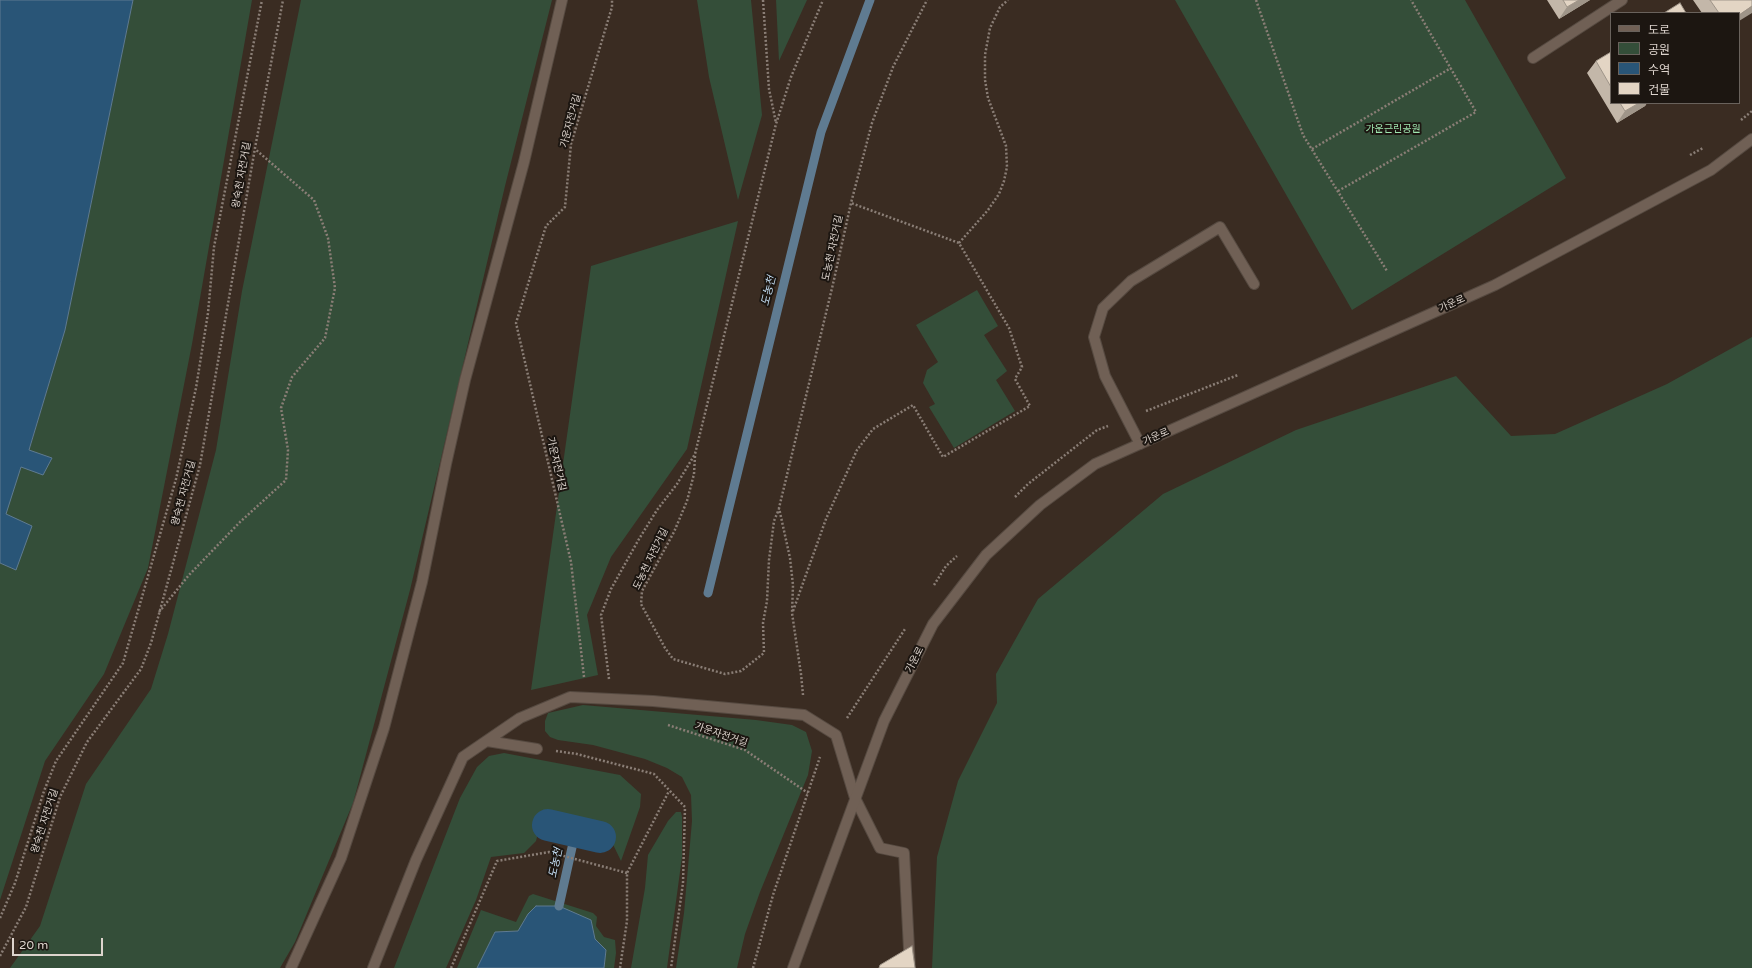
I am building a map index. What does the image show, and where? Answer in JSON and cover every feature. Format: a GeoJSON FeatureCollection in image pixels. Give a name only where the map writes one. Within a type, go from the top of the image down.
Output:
{"type":"FeatureCollection","features":[{"type":"Feature","properties":{"kind":"street"},"geometry":{"type":"LineString","coordinates":[[291,968],[341,858],[384,728],[422,582],[465,380],[524,162],[562,0]]}},
{"type":"Feature","properties":{"kind":"street"},"geometry":{"type":"LineString","coordinates":[[1533,58],[1622,0]]}},
{"type":"Feature","properties":{"kind":"street","name":"가운로"},"geometry":{"type":"LineString","coordinates":[[794,968],[884,721],[933,624],[986,555],[1040,505],[1095,464],[1495,285],[1710,170],[1752,139]]}},
{"type":"Feature","properties":{"kind":"street"},"geometry":{"type":"LineString","coordinates":[[1140,444],[1105,376],[1094,337],[1102,308],[1131,281],[1220,227],[1254,284]]}},
{"type":"Feature","properties":{"kind":"street"},"geometry":{"type":"LineString","coordinates":[[373,968],[416,860],[463,757],[520,718],[570,697],[653,701],[804,715],[836,735],[855,798],[880,848],[904,853],[910,968]]}},
{"type":"Feature","properties":{"kind":"street"},"geometry":{"type":"LineString","coordinates":[[487,741],[537,748]]}},
{"type":"Feature","properties":{"kind":"path"},"geometry":{"type":"LineString","coordinates":[[0,918],[15,883],[44,791],[56,761],[123,663],[176,479],[196,388],[208,313],[214,247],[262,0]]}},
{"type":"Feature","properties":{"kind":"path","name":"왕숙천 자전거길"},"geometry":{"type":"LineString","coordinates":[[0,961],[1,955],[26,907],[60,797],[87,742],[141,669],[151,642],[200,464],[255,148],[283,0]]}},
{"type":"Feature","properties":{"kind":"path","name":"가운자전거길"},"geometry":{"type":"LineString","coordinates":[[586,698],[570,562],[516,323],[546,226],[565,207],[571,144],[612,7],[612,0]]}},
{"type":"Feature","properties":{"kind":"path"},"geometry":{"type":"LineString","coordinates":[[763,0],[769,89],[776,124]]}},
{"type":"Feature","properties":{"kind":"path","name":"도농천 자전거길"},"geometry":{"type":"LineString","coordinates":[[823,0],[791,77],[776,124],[695,454],[694,474],[687,501],[674,532],[642,592],[641,604],[665,648],[673,659],[726,674],[741,671],[764,653],[763,623],[767,601],[769,560],[774,521],[779,508],[851,203],[872,123],[893,67],[927,0]]}},
{"type":"Feature","properties":{"kind":"path"},"geometry":{"type":"LineString","coordinates":[[959,242],[988,210],[999,194],[1007,167],[1006,146],[988,98],[984,80],[985,55],[990,28],[1000,7],[1008,0]]}},
{"type":"Feature","properties":{"kind":"path"},"geometry":{"type":"LineString","coordinates":[[1256,0],[1303,135],[1387,271]]}},
{"type":"Feature","properties":{"kind":"path"},"geometry":{"type":"LineString","coordinates":[[1338,191],[1476,112],[1411,0]]}},
{"type":"Feature","properties":{"kind":"path"},"geometry":{"type":"LineString","coordinates":[[1312,149],[1451,68]]}},
{"type":"Feature","properties":{"kind":"path"},"geometry":{"type":"LineString","coordinates":[[159,613],[189,576],[240,522],[286,480],[288,450],[281,408],[292,377],[325,338],[335,288],[328,238],[314,200],[255,148]]}},
{"type":"Feature","properties":{"kind":"path"},"geometry":{"type":"LineString","coordinates":[[792,613],[826,519],[857,450],[873,429],[913,405],[943,457],[1030,406],[1015,379],[1022,367],[1009,328],[959,242],[851,203]]}},
{"type":"Feature","properties":{"kind":"path","name":"도농천 자전거길"},"geometry":{"type":"LineString","coordinates":[[610,699],[601,615],[611,589],[639,539],[657,510],[677,484],[695,454]]}},
{"type":"Feature","properties":{"kind":"path","name":"도농천 자전거길"},"geometry":{"type":"LineString","coordinates":[[779,508],[790,558],[793,585],[792,613],[801,674],[804,715]]}},
{"type":"Feature","properties":{"kind":"path","name":"가운자전거길"},"geometry":{"type":"LineString","coordinates":[[665,724],[745,750],[808,793]]}},
{"type":"Feature","properties":{"kind":"path"},"geometry":{"type":"LineString","coordinates":[[537,748],[577,754],[654,774],[685,807],[683,883],[671,968]]}},
{"type":"Feature","properties":{"kind":"path"},"geometry":{"type":"LineString","coordinates":[[753,968],[773,895],[821,754]]}},
{"type":"Feature","properties":{"kind":"path"},"geometry":{"type":"LineString","coordinates":[[620,968],[627,921],[627,873],[670,791]]}},
{"type":"Feature","properties":{"kind":"path"},"geometry":{"type":"LineString","coordinates":[[451,968],[498,861],[549,852],[627,873]]}},
{"type":"Feature","properties":{"kind":"green space"},"geometry":{"type":"Polygon","coordinates":[[[133,0],[252,0],[192,344],[148,568],[104,674],[45,761],[0,900],[0,563],[16,570],[5,514],[21,467],[52,458],[29,451],[65,330],[133,0]]]}},
{"type":"Feature","properties":{"kind":"green space"},"geometry":{"type":"Polygon","coordinates":[[[301,0],[552,0],[505,186],[410,590],[353,803],[295,942],[280,968],[10,968],[40,926],[86,784],[151,689],[168,634],[216,450],[242,291],[301,0]]]}},
{"type":"Feature","properties":{"kind":"green space"},"geometry":{"type":"Polygon","coordinates":[[[697,0],[751,0],[762,115],[738,200],[709,77],[697,0]]]}},
{"type":"Feature","properties":{"kind":"green space"},"geometry":{"type":"Polygon","coordinates":[[[776,0],[807,0],[779,61],[776,0]]]}},
{"type":"Feature","properties":{"kind":"green space","name":"가운근린공원"},"geometry":{"type":"Polygon","coordinates":[[[1175,0],[1465,0],[1566,178],[1352,310],[1175,0]]]}},
{"type":"Feature","properties":{"kind":"green space"},"geometry":{"type":"Polygon","coordinates":[[[738,221],[687,449],[611,557],[587,615],[598,675],[531,690],[591,266],[738,221]]]}},
{"type":"Feature","properties":{"kind":"green space"},"geometry":{"type":"Polygon","coordinates":[[[977,290],[998,326],[984,335],[1007,371],[996,380],[1015,411],[954,448],[929,407],[935,404],[923,383],[927,370],[938,362],[916,325],[977,290]]]}},
{"type":"Feature","properties":{"kind":"green space"},"geometry":{"type":"Polygon","coordinates":[[[1752,337],[1752,968],[932,968],[937,857],[958,781],[997,703],[996,674],[1038,599],[1163,494],[1296,430],[1456,376],[1511,436],[1555,434],[1667,384],[1752,337]]]}},
{"type":"Feature","properties":{"kind":"green space"},"geometry":{"type":"Polygon","coordinates":[[[583,705],[756,720],[792,725],[806,732],[812,751],[808,775],[760,892],[745,934],[737,968],[676,968],[684,913],[692,821],[691,795],[682,777],[667,768],[645,759],[593,745],[558,740],[550,737],[545,731],[545,721],[548,713],[583,705]]]}},
{"type":"Feature","properties":{"kind":"green space"},"geometry":{"type":"Polygon","coordinates":[[[504,753],[620,775],[641,794],[640,807],[621,861],[607,832],[546,816],[540,825],[536,841],[524,853],[491,857],[476,900],[446,968],[394,968],[460,798],[477,767],[489,756],[504,753]]]}},
{"type":"Feature","properties":{"kind":"green space"},"geometry":{"type":"Polygon","coordinates":[[[676,812],[681,812],[682,817],[682,857],[667,968],[631,968],[645,888],[648,855],[668,821],[676,812]]]}},
{"type":"Feature","properties":{"kind":"green space"},"geometry":{"type":"Polygon","coordinates":[[[533,894],[593,913],[597,917],[596,926],[604,937],[615,940],[616,953],[614,968],[604,968],[606,950],[595,939],[591,920],[528,914],[518,931],[495,932],[477,968],[457,968],[481,910],[516,922],[529,896],[533,894]]]}},
{"type":"Feature","properties":{"kind":"water"},"geometry":{"type":"Polygon","coordinates":[[[0,0],[133,0],[65,330],[29,450],[52,458],[43,475],[21,467],[6,514],[32,526],[16,570],[0,563],[0,0]]]}},
{"type":"Feature","properties":{"kind":"water"},"geometry":{"type":"Polygon","coordinates":[[[536,906],[559,906],[591,920],[595,939],[606,950],[604,968],[477,968],[495,932],[518,931],[528,914],[536,906]]]}},
{"type":"Feature","properties":{"kind":"building"},"geometry":{"type":"Polygon","coordinates":[[[1563,0],[1579,0],[1567,7],[1563,0]]]}},
{"type":"Feature","properties":{"kind":"building"},"geometry":{"type":"Polygon","coordinates":[[[1710,0],[1752,0],[1752,6],[1740,14],[1740,12],[1718,12],[1710,0]]]}},
{"type":"Feature","properties":{"kind":"building"},"geometry":{"type":"Polygon","coordinates":[[[1680,3],[1685,12],[1666,12],[1680,3]]]}},
{"type":"Feature","properties":{"kind":"building"},"geometry":{"type":"Polygon","coordinates":[[[1610,53],[1610,85],[1596,61],[1610,53]]]}},
{"type":"Feature","properties":{"kind":"building"},"geometry":{"type":"Polygon","coordinates":[[[1621,104],[1637,104],[1625,111],[1621,104]]]}},
{"type":"Feature","properties":{"kind":"building"},"geometry":{"type":"Polygon","coordinates":[[[912,946],[915,968],[879,968],[880,965],[912,946]]]}},
{"type":"Feature","properties":{"kind":"waterway","name":"도농천"},"geometry":{"type":"LineString","coordinates":[[708,593],[821,132],[870,0]]}},
{"type":"Feature","properties":{"kind":"waterway","name":"도농천"},"geometry":{"type":"LineString","coordinates":[[548,825],[600,837]]}},
{"type":"Feature","properties":{"kind":"waterway","name":"도농천"},"geometry":{"type":"LineString","coordinates":[[559,906],[577,825]]}}]}
